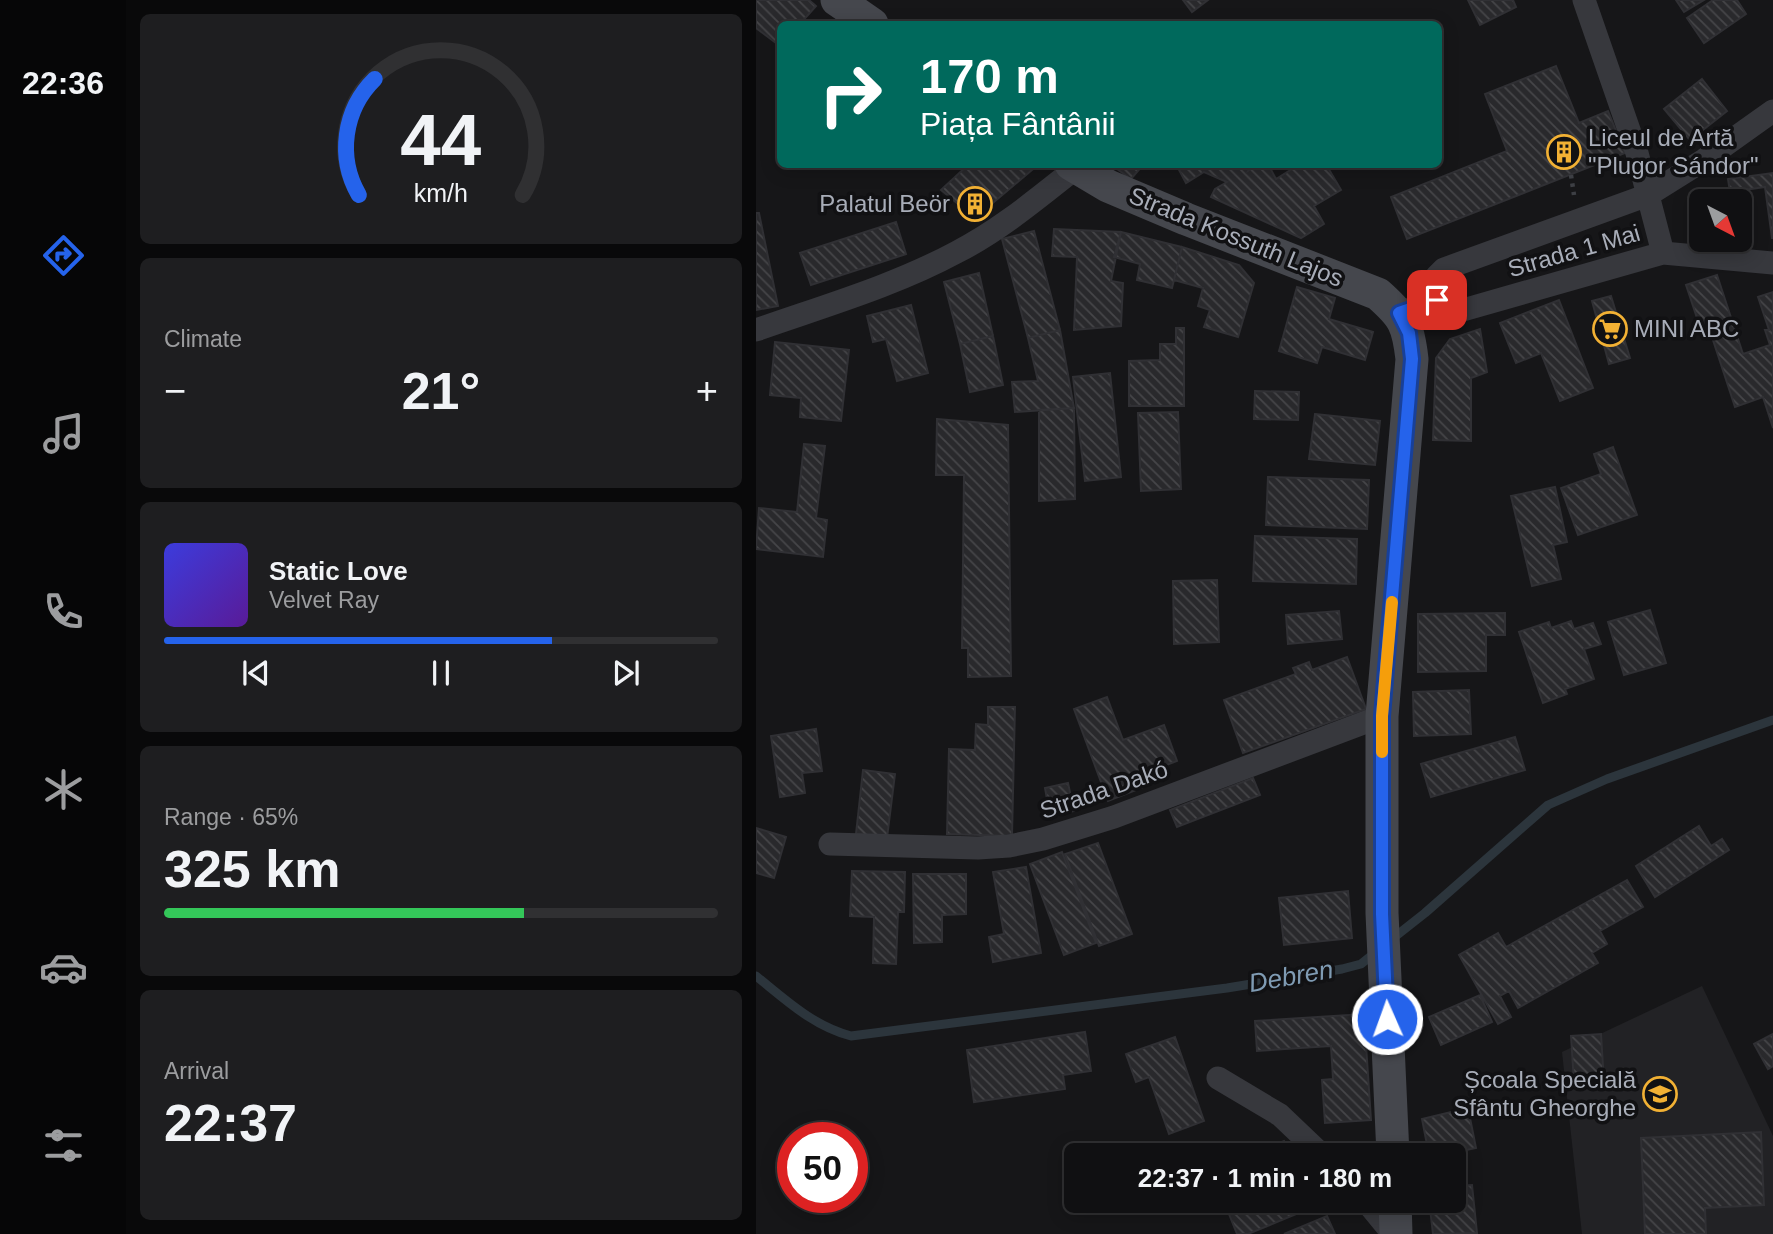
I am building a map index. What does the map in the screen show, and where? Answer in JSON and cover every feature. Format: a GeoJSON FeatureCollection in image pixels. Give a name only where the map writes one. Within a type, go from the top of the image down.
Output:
{"type":"FeatureCollection","features":[{"type":"Feature","properties":{"kind":"main road"},"geometry":{"type":"LineString","coordinates":[[837,0],[868,21]]}},
{"type":"Feature","properties":{"kind":"main road","name":"Strada Kossuth Lajos"},"geometry":{"type":"LineString","coordinates":[[1077,168],[1108,186],[1186,219],[1378,294],[1399,313]]}},
{"type":"Feature","properties":{"kind":"main road"},"geometry":{"type":"LineString","coordinates":[[1392,1143],[1382,914],[1382,716],[1412,359],[1409,333],[1399,313]]}},
{"type":"Feature","properties":{"kind":"main road"},"geometry":{"type":"LineString","coordinates":[[1394,1234],[1395,1213]]}},
{"type":"Feature","properties":{"kind":"street"},"geometry":{"type":"LineString","coordinates":[[1584,0],[1633,141],[1663,253]]}},
{"type":"Feature","properties":{"kind":"street"},"geometry":{"type":"LineString","coordinates":[[1399,313],[1437,300],[1437,276],[1444,269],[1648,195],[1773,111]]}},
{"type":"Feature","properties":{"kind":"street"},"geometry":{"type":"LineString","coordinates":[[756,330],[908,276],[950,256],[1001,226],[1072,168]]}},
{"type":"Feature","properties":{"kind":"street","name":"Strada 1 Mai"},"geometry":{"type":"LineString","coordinates":[[1437,300],[1449,312],[1456,312],[1663,253],[1773,263]]}},
{"type":"Feature","properties":{"kind":"street","name":"Strada Dakó"},"geometry":{"type":"LineString","coordinates":[[830,844],[978,848],[1009,846],[1043,839],[1114,817],[1382,716]]}},
{"type":"Feature","properties":{"kind":"street"},"geometry":{"type":"LineString","coordinates":[[1218,1078],[1280,1115],[1309,1143]]}},
{"type":"Feature","properties":{"kind":"street"},"geometry":{"type":"LineString","coordinates":[[1376,1213],[1394,1234]]}},
{"type":"Feature","properties":{"kind":"shaded area","name":"Școala Specială Sfântu Gheorghe"},"geometry":{"type":"Polygon","coordinates":[[[1702,986],[1773,1136],[1773,1234],[1582,1234],[1562,1052],[1702,986]]]}},
{"type":"Feature","properties":{"kind":"building"},"geometry":{"type":"Polygon","coordinates":[[[756,0],[809,0],[816,6],[803,21],[777,21],[777,44],[756,28],[756,0]]]}},
{"type":"Feature","properties":{"kind":"building"},"geometry":{"type":"Polygon","coordinates":[[[1183,0],[1208,0],[1192,12],[1183,0]]]}},
{"type":"Feature","properties":{"kind":"building"},"geometry":{"type":"Polygon","coordinates":[[[1468,0],[1513,0],[1516,7],[1480,25],[1468,0]]]}},
{"type":"Feature","properties":{"kind":"building"},"geometry":{"type":"Polygon","coordinates":[[[1676,0],[1704,0],[1684,12],[1676,0]]]}},
{"type":"Feature","properties":{"kind":"building"},"geometry":{"type":"Polygon","coordinates":[[[1713,0],[1737,0],[1746,14],[1704,43],[1687,18],[1713,0]]]}},
{"type":"Feature","properties":{"kind":"building","name":"Liceul de Artă \"Plugor Sándor\""},"geometry":{"type":"Polygon","coordinates":[[[1556,66],[1579,123],[1608,111],[1625,153],[1407,239],[1391,197],[1507,151],[1485,94],[1556,66]]]}},
{"type":"Feature","properties":{"kind":"building"},"geometry":{"type":"Polygon","coordinates":[[[1702,79],[1727,111],[1690,140],[1664,109],[1702,79]]]}},
{"type":"Feature","properties":{"kind":"building","name":"Palatul Beör"},"geometry":{"type":"Polygon","coordinates":[[[965,168],[1032,170],[975,218],[941,190],[965,168]]]}},
{"type":"Feature","properties":{"kind":"building"},"geometry":{"type":"Polygon","coordinates":[[[1116,168],[1141,168],[1131,179],[1116,168]]]}},
{"type":"Feature","properties":{"kind":"building"},"geometry":{"type":"Polygon","coordinates":[[[1178,168],[1249,168],[1248,171],[1252,168],[1270,168],[1276,179],[1294,168],[1328,168],[1341,190],[1314,206],[1324,224],[1301,238],[1211,197],[1215,189],[1227,182],[1204,172],[1186,183],[1178,168]]]}},
{"type":"Feature","properties":{"kind":"building"},"geometry":{"type":"Polygon","coordinates":[[[1773,173],[1773,238],[1765,187],[1730,189],[1728,179],[1773,173]]]}},
{"type":"Feature","properties":{"kind":"building"},"geometry":{"type":"Polygon","coordinates":[[[756,213],[759,213],[778,306],[756,310],[756,213]]]}},
{"type":"Feature","properties":{"kind":"building"},"geometry":{"type":"Polygon","coordinates":[[[896,222],[906,254],[811,285],[800,253],[896,222]]]}},
{"type":"Feature","properties":{"kind":"building"},"geometry":{"type":"Polygon","coordinates":[[[1054,229],[1121,232],[1111,281],[1123,283],[1121,326],[1074,330],[1077,257],[1052,256],[1054,229]]]}},
{"type":"Feature","properties":{"kind":"building"},"geometry":{"type":"Polygon","coordinates":[[[1034,231],[1060,330],[1028,338],[1002,239],[1034,231]]]}},
{"type":"Feature","properties":{"kind":"building"},"geometry":{"type":"Polygon","coordinates":[[[1121,232],[1182,247],[1172,288],[1137,280],[1140,264],[1114,257],[1121,232]]]}},
{"type":"Feature","properties":{"kind":"building"},"geometry":{"type":"Polygon","coordinates":[[[1182,247],[1239,265],[1254,283],[1238,337],[1204,327],[1210,310],[1198,306],[1203,288],[1174,280],[1182,247]]]}},
{"type":"Feature","properties":{"kind":"building"},"geometry":{"type":"Polygon","coordinates":[[[979,273],[993,336],[960,344],[944,282],[979,273]]]}},
{"type":"Feature","properties":{"kind":"building"},"geometry":{"type":"Polygon","coordinates":[[[1717,275],[1743,354],[1770,345],[1765,330],[1769,330],[1758,297],[1773,292],[1773,428],[1763,397],[1735,407],[1709,328],[1701,330],[1686,285],[1717,275]]]}},
{"type":"Feature","properties":{"kind":"building"},"geometry":{"type":"Polygon","coordinates":[[[1297,287],[1335,298],[1329,319],[1373,332],[1365,360],[1322,347],[1317,363],[1279,351],[1297,287]]]}},
{"type":"Feature","properties":{"kind":"building","name":"MINI ABC"},"geometry":{"type":"Polygon","coordinates":[[[1611,296],[1630,358],[1609,364],[1592,301],[1611,296]]]}},
{"type":"Feature","properties":{"kind":"building"},"geometry":{"type":"Polygon","coordinates":[[[1559,300],[1593,388],[1560,401],[1541,353],[1516,363],[1500,323],[1559,300]]]}},
{"type":"Feature","properties":{"kind":"building"},"geometry":{"type":"Polygon","coordinates":[[[911,305],[928,373],[897,381],[886,339],[873,342],[867,316],[911,305]]]}},
{"type":"Feature","properties":{"kind":"building"},"geometry":{"type":"Polygon","coordinates":[[[1176,328],[1184,328],[1184,406],[1129,406],[1129,361],[1160,360],[1160,344],[1176,344],[1176,328]]]}},
{"type":"Feature","properties":{"kind":"building"},"geometry":{"type":"Polygon","coordinates":[[[1480,329],[1487,372],[1471,378],[1471,441],[1433,440],[1436,358],[1450,339],[1480,329]]]}},
{"type":"Feature","properties":{"kind":"building"},"geometry":{"type":"Polygon","coordinates":[[[1060,330],[1074,408],[1015,412],[1012,382],[1038,381],[1028,338],[1060,330]]]}},
{"type":"Feature","properties":{"kind":"building"},"geometry":{"type":"Polygon","coordinates":[[[993,336],[1003,385],[970,392],[960,344],[993,336]]]}},
{"type":"Feature","properties":{"kind":"building"},"geometry":{"type":"Polygon","coordinates":[[[775,342],[849,350],[841,421],[800,417],[801,398],[770,395],[775,342]]]}},
{"type":"Feature","properties":{"kind":"building"},"geometry":{"type":"Polygon","coordinates":[[[1110,373],[1121,477],[1085,481],[1073,377],[1110,373]]]}},
{"type":"Feature","properties":{"kind":"building"},"geometry":{"type":"Polygon","coordinates":[[[1255,391],[1299,392],[1298,420],[1254,419],[1255,391]]]}},
{"type":"Feature","properties":{"kind":"building"},"geometry":{"type":"Polygon","coordinates":[[[1074,408],[1075,499],[1039,501],[1039,410],[1074,408]]]}},
{"type":"Feature","properties":{"kind":"building"},"geometry":{"type":"Polygon","coordinates":[[[1178,412],[1181,489],[1141,491],[1138,413],[1178,412]]]}},
{"type":"Feature","properties":{"kind":"building"},"geometry":{"type":"Polygon","coordinates":[[[1315,414],[1380,421],[1375,465],[1309,459],[1315,414]]]}},
{"type":"Feature","properties":{"kind":"building"},"geometry":{"type":"Polygon","coordinates":[[[937,419],[1008,425],[1011,676],[968,677],[968,648],[962,648],[964,475],[936,475],[937,419]]]}},
{"type":"Feature","properties":{"kind":"building"},"geometry":{"type":"Polygon","coordinates":[[[804,444],[825,446],[816,518],[827,520],[823,557],[756,549],[759,508],[797,512],[804,444]]]}},
{"type":"Feature","properties":{"kind":"building"},"geometry":{"type":"Polygon","coordinates":[[[1613,447],[1637,515],[1578,535],[1561,488],[1601,474],[1594,454],[1613,447]]]}},
{"type":"Feature","properties":{"kind":"building"},"geometry":{"type":"Polygon","coordinates":[[[1268,477],[1369,480],[1367,529],[1266,525],[1268,477]]]}},
{"type":"Feature","properties":{"kind":"building"},"geometry":{"type":"Polygon","coordinates":[[[1555,487],[1567,542],[1553,545],[1561,579],[1532,586],[1511,496],[1555,487]]]}},
{"type":"Feature","properties":{"kind":"building"},"geometry":{"type":"Polygon","coordinates":[[[1255,536],[1357,539],[1356,584],[1253,581],[1255,536]]]}},
{"type":"Feature","properties":{"kind":"building"},"geometry":{"type":"Polygon","coordinates":[[[1217,580],[1219,642],[1174,644],[1173,581],[1217,580]]]}},
{"type":"Feature","properties":{"kind":"building"},"geometry":{"type":"Polygon","coordinates":[[[1650,610],[1666,663],[1624,675],[1608,622],[1650,610]]]}},
{"type":"Feature","properties":{"kind":"building"},"geometry":{"type":"Polygon","coordinates":[[[1339,611],[1342,639],[1288,644],[1286,615],[1339,611]]]}},
{"type":"Feature","properties":{"kind":"building"},"geometry":{"type":"Polygon","coordinates":[[[1505,613],[1505,635],[1486,635],[1486,671],[1418,672],[1418,614],[1505,613]]]}},
{"type":"Feature","properties":{"kind":"building"},"geometry":{"type":"Polygon","coordinates":[[[1571,621],[1574,629],[1593,623],[1601,644],[1584,649],[1594,679],[1565,689],[1567,694],[1543,703],[1519,632],[1549,622],[1551,628],[1571,621]]]}},
{"type":"Feature","properties":{"kind":"building"},"geometry":{"type":"Polygon","coordinates":[[[1347,657],[1366,709],[1243,753],[1224,700],[1296,674],[1293,668],[1309,662],[1312,670],[1347,657]]]}},
{"type":"Feature","properties":{"kind":"building"},"geometry":{"type":"Polygon","coordinates":[[[1469,690],[1471,734],[1414,736],[1413,692],[1469,690]]]}},
{"type":"Feature","properties":{"kind":"building"},"geometry":{"type":"Polygon","coordinates":[[[1107,697],[1123,740],[1164,725],[1177,761],[1145,773],[1149,785],[1108,801],[1074,709],[1107,697]]]}},
{"type":"Feature","properties":{"kind":"building"},"geometry":{"type":"Polygon","coordinates":[[[988,707],[1015,707],[1012,836],[947,834],[949,749],[975,750],[976,724],[988,725],[988,707]]]}},
{"type":"Feature","properties":{"kind":"building"},"geometry":{"type":"Polygon","coordinates":[[[816,729],[822,771],[802,773],[805,793],[780,797],[771,736],[816,729]]]}},
{"type":"Feature","properties":{"kind":"building"},"geometry":{"type":"Polygon","coordinates":[[[1515,737],[1525,770],[1431,797],[1421,764],[1515,737]]]}},
{"type":"Feature","properties":{"kind":"building"},"geometry":{"type":"Polygon","coordinates":[[[863,770],[895,774],[887,838],[856,834],[863,770]]]}},
{"type":"Feature","properties":{"kind":"building"},"geometry":{"type":"Polygon","coordinates":[[[1253,778],[1260,795],[1177,827],[1170,810],[1253,778]]]}},
{"type":"Feature","properties":{"kind":"building"},"geometry":{"type":"Polygon","coordinates":[[[1068,783],[1074,811],[1050,816],[1045,788],[1068,783]]]}},
{"type":"Feature","properties":{"kind":"building"},"geometry":{"type":"Polygon","coordinates":[[[1699,826],[1711,846],[1722,839],[1729,850],[1655,897],[1636,866],[1699,826]]]}},
{"type":"Feature","properties":{"kind":"building"},"geometry":{"type":"Polygon","coordinates":[[[756,828],[786,837],[774,878],[756,873],[756,828]]]}},
{"type":"Feature","properties":{"kind":"building"},"geometry":{"type":"Polygon","coordinates":[[[1098,843],[1132,934],[1099,946],[1065,854],[1098,843]]]}},
{"type":"Feature","properties":{"kind":"building"},"geometry":{"type":"Polygon","coordinates":[[[1062,852],[1096,943],[1064,955],[1030,864],[1062,852]]]}},
{"type":"Feature","properties":{"kind":"building"},"geometry":{"type":"Polygon","coordinates":[[[1026,867],[1041,953],[993,962],[989,937],[1004,934],[993,872],[1026,867]]]}},
{"type":"Feature","properties":{"kind":"building"},"geometry":{"type":"Polygon","coordinates":[[[852,871],[905,872],[904,912],[898,912],[896,964],[873,963],[874,917],[850,916],[852,871]]]}},
{"type":"Feature","properties":{"kind":"building"},"geometry":{"type":"Polygon","coordinates":[[[913,874],[966,874],[966,914],[942,915],[942,942],[914,943],[913,874]]]}},
{"type":"Feature","properties":{"kind":"building"},"geometry":{"type":"Polygon","coordinates":[[[1627,880],[1643,907],[1600,931],[1607,944],[1592,953],[1598,963],[1518,1008],[1509,991],[1500,996],[1511,1017],[1498,1024],[1459,955],[1498,933],[1506,947],[1627,880]]]}},
{"type":"Feature","properties":{"kind":"building"},"geometry":{"type":"Polygon","coordinates":[[[1348,891],[1352,938],[1284,945],[1279,898],[1348,891]]]}},
{"type":"Feature","properties":{"kind":"building"},"geometry":{"type":"Polygon","coordinates":[[[1480,995],[1492,1022],[1441,1045],[1429,1017],[1480,995]]]}},
{"type":"Feature","properties":{"kind":"building"},"geometry":{"type":"Polygon","coordinates":[[[1364,1014],[1371,1120],[1325,1123],[1322,1080],[1333,1079],[1331,1046],[1257,1051],[1255,1021],[1364,1014]]]}},
{"type":"Feature","properties":{"kind":"building"},"geometry":{"type":"Polygon","coordinates":[[[1085,1032],[1091,1071],[1063,1075],[1065,1089],[974,1102],[967,1050],[1085,1032]]]}},
{"type":"Feature","properties":{"kind":"building"},"geometry":{"type":"Polygon","coordinates":[[[1601,1034],[1604,1082],[1574,1083],[1571,1036],[1601,1034]]]}},
{"type":"Feature","properties":{"kind":"building"},"geometry":{"type":"Polygon","coordinates":[[[1773,1034],[1773,1066],[1768,1069],[1754,1044],[1773,1034]]]}},
{"type":"Feature","properties":{"kind":"building"},"geometry":{"type":"Polygon","coordinates":[[[1175,1037],[1204,1121],[1169,1134],[1149,1077],[1136,1082],[1126,1054],[1175,1037]]]}},
{"type":"Feature","properties":{"kind":"building"},"geometry":{"type":"Polygon","coordinates":[[[1468,1108],[1476,1148],[1466,1150],[1466,1143],[1427,1143],[1422,1119],[1468,1108]]]}},
{"type":"Feature","properties":{"kind":"building"},"geometry":{"type":"Polygon","coordinates":[[[1761,1132],[1764,1205],[1705,1208],[1706,1234],[1645,1234],[1641,1138],[1761,1132]]]}},
{"type":"Feature","properties":{"kind":"building"},"geometry":{"type":"Polygon","coordinates":[[[1466,1185],[1472,1185],[1477,1233],[1433,1234],[1431,1213],[1466,1213],[1466,1185]]]}},
{"type":"Feature","properties":{"kind":"building"},"geometry":{"type":"Polygon","coordinates":[[[1229,1213],[1299,1213],[1248,1234],[1237,1234],[1229,1213]]]}},
{"type":"Feature","properties":{"kind":"building"},"geometry":{"type":"Polygon","coordinates":[[[1327,1216],[1335,1234],[1284,1234],[1327,1216]]]}},
{"type":"Feature","properties":{"kind":"waterway","name":"Debren"},"geometry":{"type":"LineString","coordinates":[[1392,939],[1548,805],[1607,779],[1773,720]]}},
{"type":"Feature","properties":{"kind":"waterway","name":"Debren"},"geometry":{"type":"LineString","coordinates":[[756,976],[812,1019],[851,1036],[1227,988],[1342,969],[1361,964],[1376,952]]}},
{"type":"Feature","properties":{"kind":"slow traffic"},"geometry":{"type":"LineString","coordinates":[[1382,752],[1382,716],[1392,602]]}},
{"type":"Feature","properties":{"kind":"place","name":"Liceul de Artă \"Plugor Sándor\""},"geometry":{"type":"Point","coordinates":[1564,152]}},
{"type":"Feature","properties":{"kind":"place","name":"Palatul Beör"},"geometry":{"type":"Point","coordinates":[975,204]}},
{"type":"Feature","properties":{"kind":"place","name":"MINI ABC"},"geometry":{"type":"Point","coordinates":[1610,329]}},
{"type":"Feature","properties":{"kind":"place","name":"Școala Specială Sfântu Gheorghe"},"geometry":{"type":"Point","coordinates":[1660,1094]}},
{"type":"Feature","properties":{"kind":"route"},"geometry":{"type":"LineString","coordinates":[[1387,1019],[1382,914],[1382,716],[1412,359],[1409,333],[1399,313],[1437,300]]}}]}
